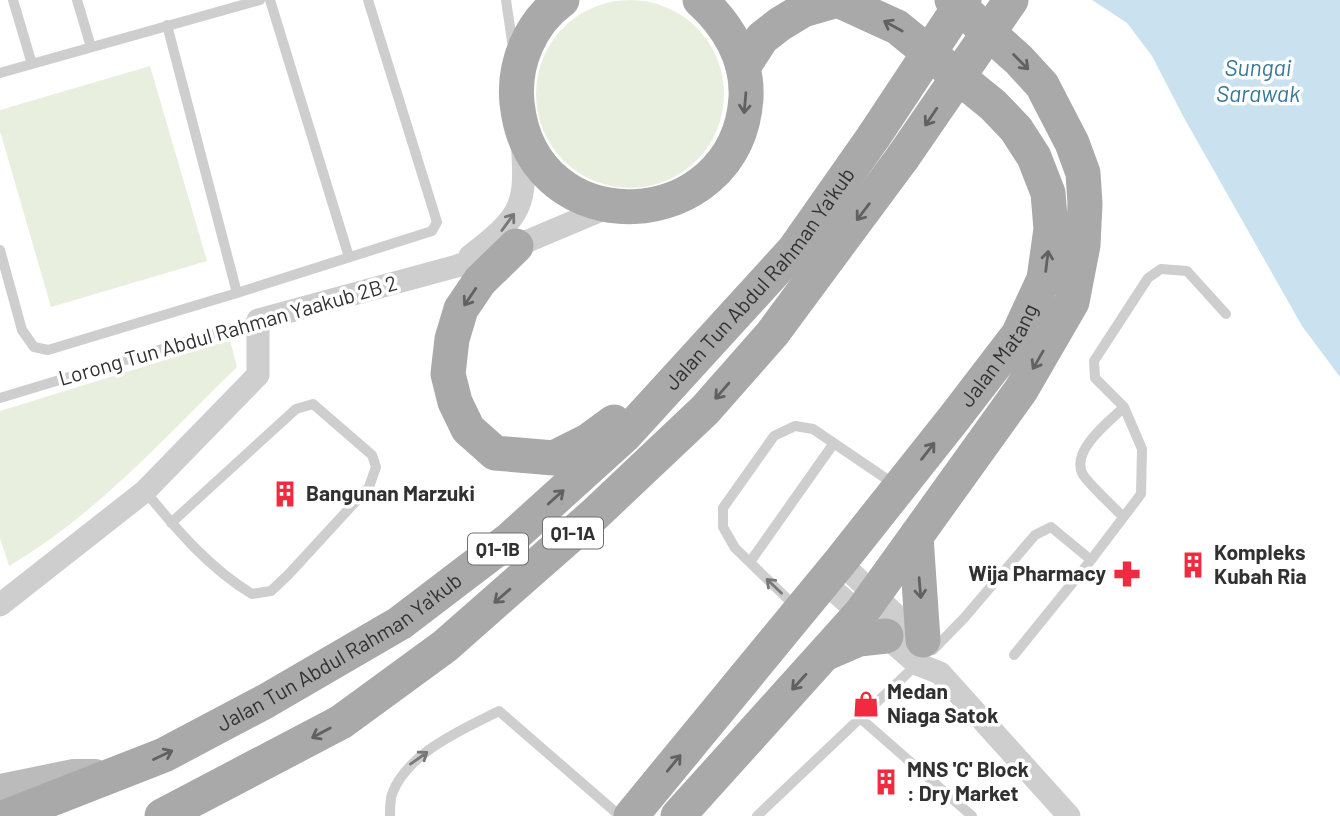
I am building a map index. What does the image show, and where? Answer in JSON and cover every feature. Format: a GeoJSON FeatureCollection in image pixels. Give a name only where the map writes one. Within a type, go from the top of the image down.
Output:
{"type":"FeatureCollection","features":[{"type":"Feature","properties":{"kind":"main road"},"geometry":{"type":"LineString","coordinates":[[562,0],[529,36],[517,78],[521,128],[529,149],[552,179],[586,199],[611,206],[633,207],[678,196],[713,174],[727,156],[745,113],[743,67],[735,44],[724,25],[700,0]]}},
{"type":"Feature","properties":{"kind":"main road","name":"Jalan Matang"},"geometry":{"type":"LineString","coordinates":[[631,816],[832,572],[1018,335],[1045,279],[1051,229],[1048,192],[1034,156],[1016,129],[993,105],[897,27],[838,0],[803,10],[780,24],[762,38],[743,67]]}},
{"type":"Feature","properties":{"kind":"main road","name":"Jalan Matang"},"geometry":{"type":"LineString","coordinates":[[874,614],[916,537],[1021,390],[1072,302],[1083,245],[1083,173],[1060,117],[1042,85],[1019,60],[952,0]]}},
{"type":"Feature","properties":{"kind":"main road","name":"Jalan Tun Abdul Rahman Ya'kub"},"geometry":{"type":"LineString","coordinates":[[8,816],[164,755],[266,701],[400,623],[509,540],[625,435],[794,250],[964,0]]}},
{"type":"Feature","properties":{"kind":"main road","name":"Jalan Tun Abdul Rahman Ya'kub"},"geometry":{"type":"LineString","coordinates":[[162,816],[341,722],[445,646],[585,523],[705,410],[772,334],[903,157],[1011,0]]}},
{"type":"Feature","properties":{"kind":"main road"},"geometry":{"type":"LineString","coordinates":[[516,246],[480,281],[461,309],[452,339],[448,374],[455,402],[468,429],[495,453],[554,458],[588,441],[680,375]]}},
{"type":"Feature","properties":{"kind":"main road"},"geometry":{"type":"LineString","coordinates":[[916,537],[924,651]]}},
{"type":"Feature","properties":{"kind":"main road"},"geometry":{"type":"LineString","coordinates":[[678,816],[823,654],[859,639],[874,614]]}},
{"type":"Feature","properties":{"kind":"street"},"geometry":{"type":"LineString","coordinates":[[457,266],[504,229],[519,206],[525,182],[521,128]]}},
{"type":"Feature","properties":{"kind":"street","name":"Lorong Tun Abdul Rahman Yaakub 2B 2"},"geometry":{"type":"LineString","coordinates":[[258,320],[457,266],[516,246],[611,206]]}},
{"type":"Feature","properties":{"kind":"street"},"geometry":{"type":"LineString","coordinates":[[0,605],[145,491],[258,375],[258,320]]}},
{"type":"Feature","properties":{"kind":"street"},"geometry":{"type":"LineString","coordinates":[[832,572],[874,614],[924,651],[940,673],[1069,816]]}},
{"type":"Feature","properties":{"kind":"street"},"geometry":{"type":"LineString","coordinates":[[874,614],[924,651]]}},
{"type":"Feature","properties":{"kind":"street"},"geometry":{"type":"LineString","coordinates":[[0,790],[74,775],[116,775]]}},
{"type":"Feature","properties":{"kind":"lane"},"geometry":{"type":"LineString","coordinates":[[13,0],[32,64]]}},
{"type":"Feature","properties":{"kind":"lane"},"geometry":{"type":"LineString","coordinates":[[76,0],[91,47]]}},
{"type":"Feature","properties":{"kind":"lane"},"geometry":{"type":"LineString","coordinates":[[0,73],[260,0]]}},
{"type":"Feature","properties":{"kind":"lane"},"geometry":{"type":"LineString","coordinates":[[270,0],[349,257]]}},
{"type":"Feature","properties":{"kind":"lane"},"geometry":{"type":"LineString","coordinates":[[0,250],[22,330],[34,347],[48,350],[432,231],[437,222],[368,0]]}},
{"type":"Feature","properties":{"kind":"lane"},"geometry":{"type":"LineString","coordinates":[[506,0],[517,78]]}},
{"type":"Feature","properties":{"kind":"lane"},"geometry":{"type":"LineString","coordinates":[[167,25],[237,293]]}},
{"type":"Feature","properties":{"kind":"lane"},"geometry":{"type":"LineString","coordinates":[[1014,655],[1140,494],[1142,449],[1124,407],[1095,378],[1094,361],[1148,278],[1161,270],[1187,271],[1226,314]]}},
{"type":"Feature","properties":{"kind":"lane","name":"Lorong Tun Abdul Rahman Yaakub 2B 2"},"geometry":{"type":"LineString","coordinates":[[0,398],[258,320]]}},
{"type":"Feature","properties":{"kind":"lane"},"geometry":{"type":"LineString","coordinates":[[145,491],[171,523],[225,578],[252,594],[271,591],[289,575],[369,487],[376,467],[372,456],[313,404],[302,406],[171,523]]}},
{"type":"Feature","properties":{"kind":"lane"},"geometry":{"type":"LineString","coordinates":[[1123,517],[1083,473],[1080,458],[1092,438],[1124,407]]}},
{"type":"Feature","properties":{"kind":"lane"},"geometry":{"type":"LineString","coordinates":[[799,610],[735,548],[723,527],[723,508],[774,436],[795,426],[813,429],[899,488]]}},
{"type":"Feature","properties":{"kind":"lane"},"geometry":{"type":"LineString","coordinates":[[750,562],[834,443]]}},
{"type":"Feature","properties":{"kind":"lane"},"geometry":{"type":"LineString","coordinates":[[757,816],[924,651],[965,617],[1035,536],[1051,527],[1091,560]]}},
{"type":"Feature","properties":{"kind":"lane"},"geometry":{"type":"LineString","coordinates":[[390,816],[392,794],[407,766],[454,733],[499,711],[620,816]]}},
{"type":"Feature","properties":{"kind":"lane"},"geometry":{"type":"LineString","coordinates":[[859,717],[972,816]]}},
{"type":"Feature","properties":{"kind":"green space"},"geometry":{"type":"Polygon","coordinates":[[[630,0],[666,8],[682,16],[696,28],[708,42],[716,58],[724,94],[716,130],[708,146],[696,160],[682,172],[666,180],[630,188],[594,180],[578,172],[564,160],[552,146],[544,130],[536,94],[544,58],[552,42],[564,28],[578,16],[594,8],[630,0]]]}},
{"type":"Feature","properties":{"kind":"green space"},"geometry":{"type":"Polygon","coordinates":[[[150,66],[207,261],[51,307],[0,131],[0,110],[150,66]]]}},
{"type":"Feature","properties":{"kind":"green space"},"geometry":{"type":"Polygon","coordinates":[[[230,340],[237,367],[129,474],[41,546],[9,566],[0,538],[0,411],[230,340]]]}},
{"type":"Feature","properties":{"kind":"water","name":"Sungai Sarawak"},"geometry":{"type":"Polygon","coordinates":[[[1092,0],[1340,0],[1340,377],[1302,326],[1152,56],[1127,23],[1092,0]]]}},
{"type":"Feature","properties":{"kind":"place","name":"Bangunan Marzuki"},"geometry":{"type":"Point","coordinates":[285,494]}},
{"type":"Feature","properties":{"kind":"place","name":"Kompleks Kubah Ria"},"geometry":{"type":"Point","coordinates":[1193,565]}},
{"type":"Feature","properties":{"kind":"place","name":"Wija Pharmacy"},"geometry":{"type":"Point","coordinates":[1127,574]}},
{"type":"Feature","properties":{"kind":"place","name":"Medan Niaga Satok"},"geometry":{"type":"Point","coordinates":[866,704]}},
{"type":"Feature","properties":{"kind":"place","name":"MNS 'C' Block : Dry Market"},"geometry":{"type":"Point","coordinates":[886,782]}}]}
